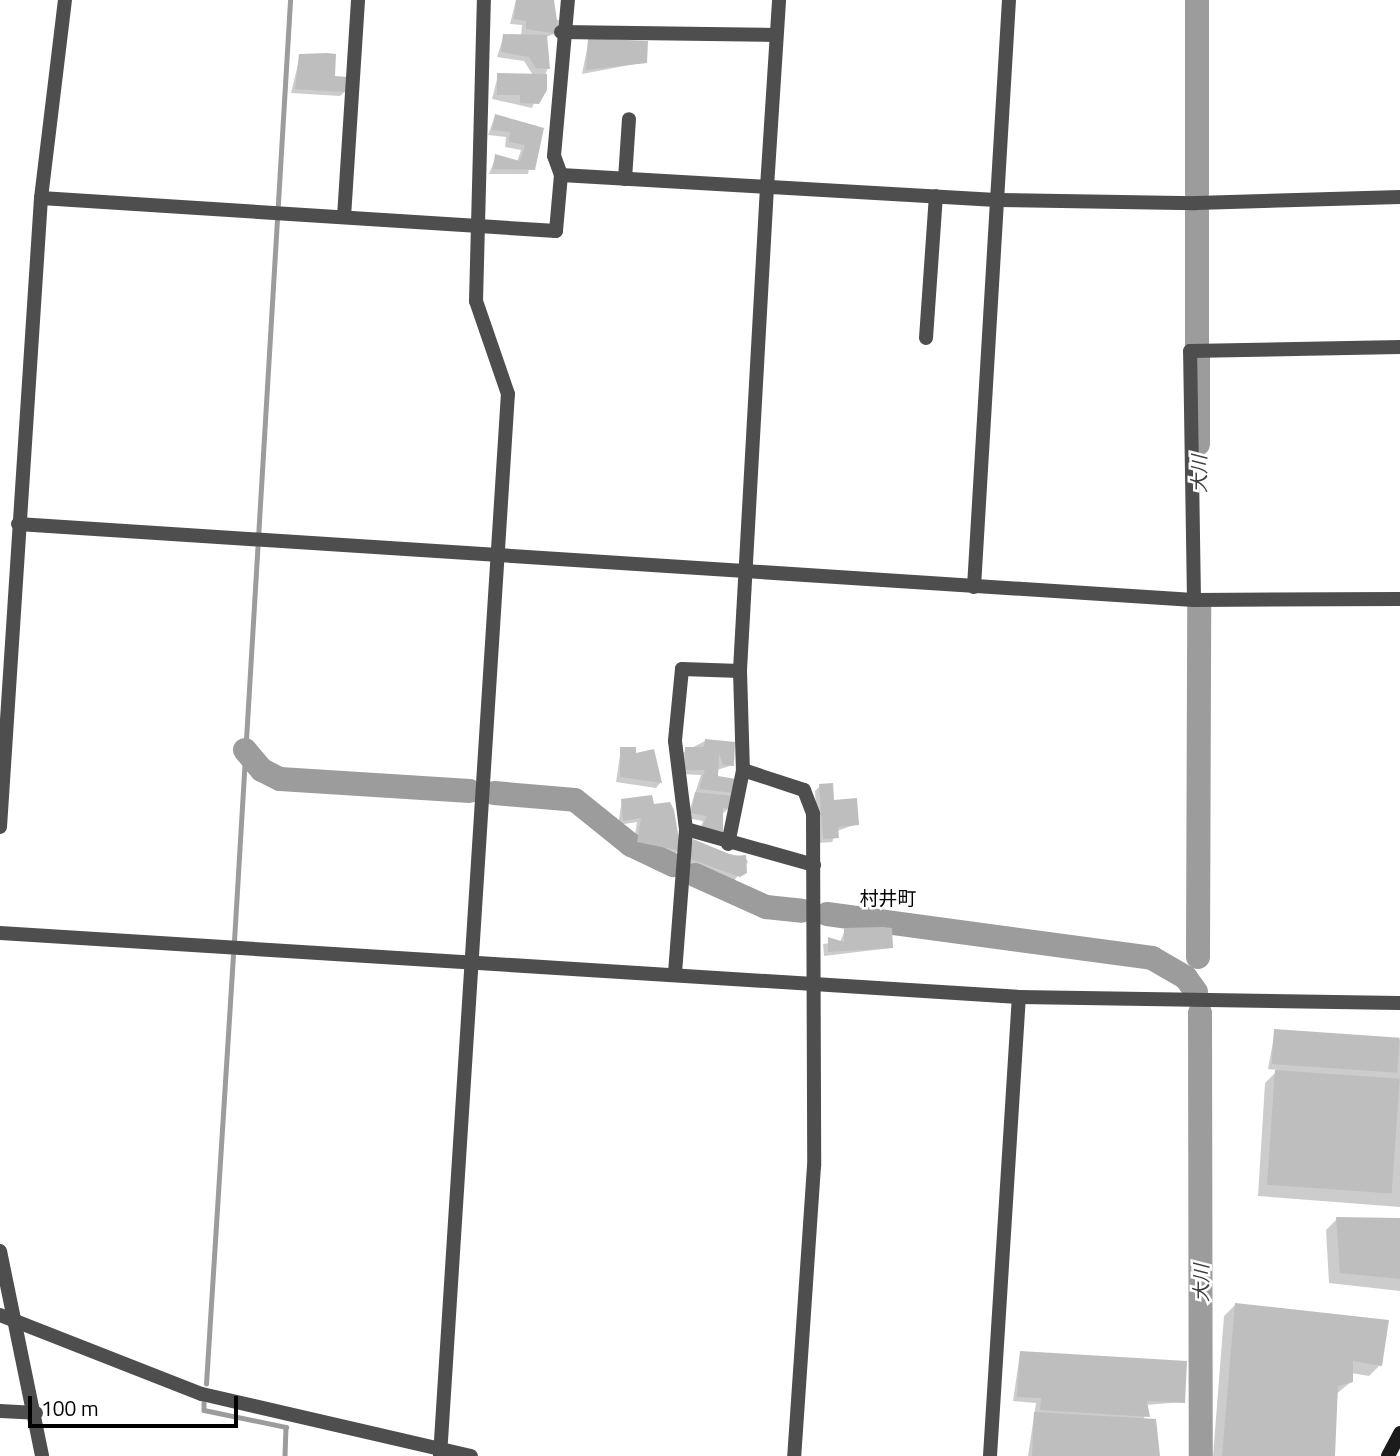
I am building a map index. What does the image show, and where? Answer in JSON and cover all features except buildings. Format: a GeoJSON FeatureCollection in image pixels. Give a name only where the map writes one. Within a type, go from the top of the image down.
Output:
{"type":"FeatureCollection","features":[{"type":"Feature","properties":{"kind":"main road"},"geometry":{"type":"LineString","coordinates":[[1388,1456],[1400,1433]]}},
{"type":"Feature","properties":{"kind":"street"},"geometry":{"type":"LineString","coordinates":[[0,827],[41,198],[65,0]]}},
{"type":"Feature","properties":{"kind":"street"},"geometry":{"type":"LineString","coordinates":[[344,217],[358,0]]}},
{"type":"Feature","properties":{"kind":"street"},"geometry":{"type":"LineString","coordinates":[[440,1452],[508,394],[476,301],[475,224],[484,0]]}},
{"type":"Feature","properties":{"kind":"street"},"geometry":{"type":"LineString","coordinates":[[41,198],[556,231],[561,175],[554,156],[561,32],[568,0]]}},
{"type":"Feature","properties":{"kind":"street"},"geometry":{"type":"LineString","coordinates":[[728,844],[743,770],[740,671],[749,572],[767,187],[779,0]]}},
{"type":"Feature","properties":{"kind":"street"},"geometry":{"type":"LineString","coordinates":[[974,587],[1009,0]]}},
{"type":"Feature","properties":{"kind":"street"},"geometry":{"type":"LineString","coordinates":[[561,32],[776,35]]}},
{"type":"Feature","properties":{"kind":"street"},"geometry":{"type":"LineString","coordinates":[[625,179],[629,119]]}},
{"type":"Feature","properties":{"kind":"street"},"geometry":{"type":"LineString","coordinates":[[561,175],[996,200],[1196,204],[1400,197]]}},
{"type":"Feature","properties":{"kind":"street"},"geometry":{"type":"LineString","coordinates":[[926,338],[936,196]]}},
{"type":"Feature","properties":{"kind":"street"},"geometry":{"type":"LineString","coordinates":[[1194,600],[1190,351],[1400,347]]}},
{"type":"Feature","properties":{"kind":"street"},"geometry":{"type":"LineString","coordinates":[[18,524],[496,559],[1194,600],[1400,599]]}},
{"type":"Feature","properties":{"kind":"street"},"geometry":{"type":"LineString","coordinates":[[675,973],[686,829],[675,741],[682,669],[740,671]]}},
{"type":"Feature","properties":{"kind":"street"},"geometry":{"type":"LineString","coordinates":[[743,770],[804,790],[813,814],[814,1166],[794,1456]]}},
{"type":"Feature","properties":{"kind":"street"},"geometry":{"type":"LineString","coordinates":[[686,829],[728,844],[814,865]]}},
{"type":"Feature","properties":{"kind":"street"},"geometry":{"type":"LineString","coordinates":[[0,933],[814,981],[1019,997],[1400,1003]]}},
{"type":"Feature","properties":{"kind":"street"},"geometry":{"type":"LineString","coordinates":[[990,1456],[1019,997]]}},
{"type":"Feature","properties":{"kind":"street"},"geometry":{"type":"LineString","coordinates":[[0,1251],[36,1413],[42,1456]]}},
{"type":"Feature","properties":{"kind":"street"},"geometry":{"type":"LineString","coordinates":[[0,1315],[202,1394],[440,1452],[471,1456]]}},
{"type":"Feature","properties":{"kind":"street"},"geometry":{"type":"LineString","coordinates":[[0,1411],[36,1413]]}},
{"type":"Feature","properties":{"kind":"waterway"},"geometry":{"type":"LineString","coordinates":[[234,941],[290,0]]}},
{"type":"Feature","properties":{"kind":"waterway","name":"大川"},"geometry":{"type":"LineString","coordinates":[[1197,0],[1197,193]]}},
{"type":"Feature","properties":{"kind":"waterway","name":"大川"},"geometry":{"type":"LineString","coordinates":[[1197,212],[1197,347]]}},
{"type":"Feature","properties":{"kind":"waterway","name":"大川"},"geometry":{"type":"LineString","coordinates":[[1198,355],[1198,444]]}},
{"type":"Feature","properties":{"kind":"waterway"},"geometry":{"type":"LineString","coordinates":[[1198,957],[1199,605]]}},
{"type":"Feature","properties":{"kind":"waterway"},"geometry":{"type":"LineString","coordinates":[[245,750],[262,770],[280,779],[470,791]]}},
{"type":"Feature","properties":{"kind":"waterway"},"geometry":{"type":"LineString","coordinates":[[494,793],[575,800],[631,845],[673,865]]}},
{"type":"Feature","properties":{"kind":"waterway"},"geometry":{"type":"LineString","coordinates":[[695,875],[766,907],[802,911]]}},
{"type":"Feature","properties":{"kind":"waterway"},"geometry":{"type":"LineString","coordinates":[[827,914],[1152,958],[1186,978],[1196,992]]}},
{"type":"Feature","properties":{"kind":"waterway"},"geometry":{"type":"LineString","coordinates":[[206,1384],[233,956]]}},
{"type":"Feature","properties":{"kind":"waterway","name":"大川"},"geometry":{"type":"LineString","coordinates":[[1200,1013],[1201,1456]]}},
{"type":"Feature","properties":{"kind":"waterway"},"geometry":{"type":"LineString","coordinates":[[204,1403],[204,1410],[286,1427],[285,1456]]}},
{"type":"Feature","properties":{"kind":"district","name":"村井町"},"geometry":{"type":"Point","coordinates":[888,898]}}]}
